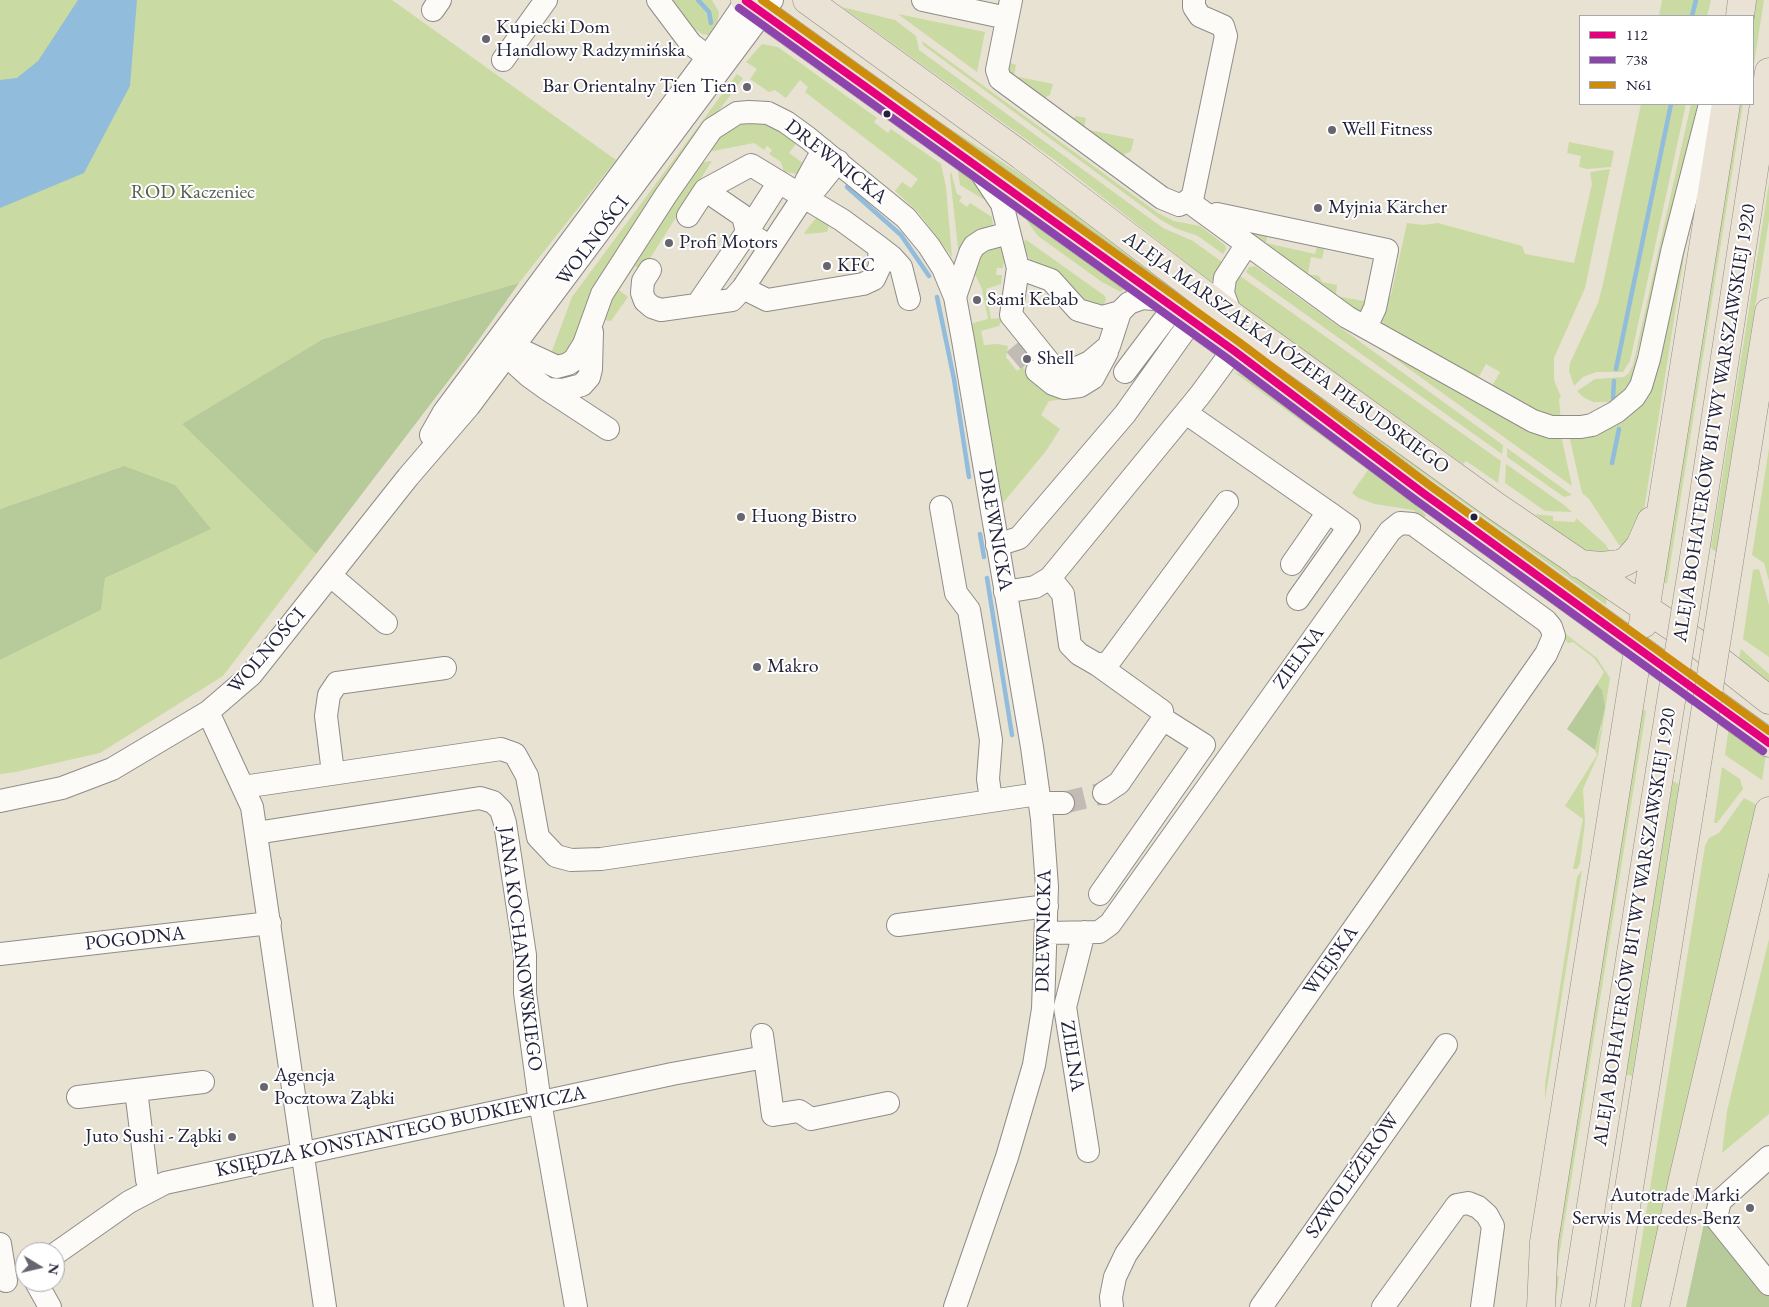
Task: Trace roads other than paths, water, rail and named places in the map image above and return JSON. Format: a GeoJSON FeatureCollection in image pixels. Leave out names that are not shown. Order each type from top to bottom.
{"type":"FeatureCollection","features":[{"type":"Feature","properties":{"kind":"main road","name":"ALEJA MARSZAŁKA JÓZEFA PIŁSUDSKIEGO"},"geometry":{"type":"LineString","coordinates":[[807,0],[1022,156],[1231,315],[1449,473],[1698,644],[1769,700]]}},
{"type":"Feature","properties":{"kind":"main road"},"geometry":{"type":"LineString","coordinates":[[1740,15],[1742,0]]}},
{"type":"Feature","properties":{"kind":"main road","name":"ALEJA MARSZAŁKA JÓZEFA PIŁSUDSKIEGO"},"geometry":{"type":"LineString","coordinates":[[755,3],[812,49],[1233,350],[1423,494],[1769,743]]}},
{"type":"Feature","properties":{"kind":"main road","name":"ALEJA BOHATERÓW BITWY WARSZAWSKIEJ 1920"},"geometry":{"type":"LineString","coordinates":[[1575,1307],[1769,72]]}},
{"type":"Feature","properties":{"kind":"main road","name":"ALEJA BOHATERÓW BITWY WARSZAWSKIEJ 1920"},"geometry":{"type":"LineString","coordinates":[[1541,1307],[1544,1242],[1726,105]]}},
{"type":"Feature","properties":{"kind":"main road","name":"ALEJA BOHATERÓW BITWY WARSZAWSKIEJ 1920"},"geometry":{"type":"LineString","coordinates":[[1610,1307],[1769,312]]}},
{"type":"Feature","properties":{"kind":"main road"},"geometry":{"type":"LineString","coordinates":[[1579,564],[1601,566],[1620,564],[1634,554],[1640,546],[1664,489]]}},
{"type":"Feature","properties":{"kind":"main road"},"geometry":{"type":"LineString","coordinates":[[1655,1307],[1687,1159],[1769,811]]}},
{"type":"Feature","properties":{"kind":"street"},"geometry":{"type":"LineString","coordinates":[[503,60],[546,0]]}},
{"type":"Feature","properties":{"kind":"street"},"geometry":{"type":"LineString","coordinates":[[658,0],[691,44],[708,57]]}},
{"type":"Feature","properties":{"kind":"street"},"geometry":{"type":"LineString","coordinates":[[726,0],[736,33],[780,37],[812,49]]}},
{"type":"Feature","properties":{"kind":"street"},"geometry":{"type":"LineString","coordinates":[[822,0],[845,28]]}},
{"type":"Feature","properties":{"kind":"street"},"geometry":{"type":"LineString","coordinates":[[923,0],[1009,9],[997,70],[1000,79],[1169,203],[1179,205],[1188,201],[1194,190],[1226,36],[1223,26],[1200,16],[1194,7],[1194,0]]}},
{"type":"Feature","properties":{"kind":"street","name":"WOLNOŚCI"},"geometry":{"type":"LineString","coordinates":[[506,347],[736,33],[755,3]]}},
{"type":"Feature","properties":{"kind":"street","name":"WOLNOŚCI"},"geometry":{"type":"LineString","coordinates":[[0,802],[62,788],[112,769],[208,712],[251,675],[408,477],[469,406],[506,347],[708,57],[736,33]]}},
{"type":"Feature","properties":{"kind":"street"},"geometry":{"type":"LineString","coordinates":[[1188,201],[1347,317],[1519,414],[1544,425],[1581,427],[1592,425],[1616,412],[1634,397],[1646,372],[1672,252],[1710,105]]}},
{"type":"Feature","properties":{"kind":"street","name":"DREWNICKA"},"geometry":{"type":"LineString","coordinates":[[506,347],[556,367],[564,366],[574,360],[580,352],[598,304],[614,274],[704,139],[720,122],[737,114],[749,112],[768,114],[786,122],[893,205],[915,228],[943,268],[955,298],[1039,799],[1046,863],[1047,906],[1043,1009],[1034,1065],[1009,1149],[955,1307]]}},
{"type":"Feature","properties":{"kind":"street"},"geometry":{"type":"LineString","coordinates":[[650,270],[643,282],[642,293],[652,307],[661,310],[732,300],[743,288],[806,194],[806,181],[830,156]]}},
{"type":"Feature","properties":{"kind":"street"},"geometry":{"type":"LineString","coordinates":[[688,216],[705,190],[751,165],[780,182],[806,194],[879,247],[901,267],[909,299]]}},
{"type":"Feature","properties":{"kind":"street"},"geometry":{"type":"LineString","coordinates":[[979,169],[1002,204],[1018,268],[1011,316],[1004,329],[1015,345]]}},
{"type":"Feature","properties":{"kind":"street"},"geometry":{"type":"LineString","coordinates":[[697,305],[780,182]]}},
{"type":"Feature","properties":{"kind":"street"},"geometry":{"type":"LineString","coordinates":[[705,190],[743,216],[747,232],[770,247]]}},
{"type":"Feature","properties":{"kind":"street"},"geometry":{"type":"LineString","coordinates":[[1213,219],[1217,214],[1387,250],[1375,308],[1366,327]]}},
{"type":"Feature","properties":{"kind":"street"},"geometry":{"type":"LineString","coordinates":[[955,298],[974,246],[983,240],[1009,233]]}},
{"type":"Feature","properties":{"kind":"street"},"geometry":{"type":"LineString","coordinates":[[1231,315],[1223,293],[1224,278],[1247,244]]}},
{"type":"Feature","properties":{"kind":"street"},"geometry":{"type":"LineString","coordinates":[[743,288],[767,300],[863,284],[874,279],[880,266],[879,247]]}},
{"type":"Feature","properties":{"kind":"street"},"geometry":{"type":"LineString","coordinates":[[1018,268],[1051,280],[1078,310],[1102,317],[1120,312]]}},
{"type":"Feature","properties":{"kind":"street"},"geometry":{"type":"LineString","coordinates":[[1037,371],[1052,384],[1064,388],[1080,386],[1093,378],[1109,346],[1120,312],[1129,303],[1143,298],[1176,309]]}},
{"type":"Feature","properties":{"kind":"street"},"geometry":{"type":"LineString","coordinates":[[1124,372],[1176,309]]}},
{"type":"Feature","properties":{"kind":"street"},"geometry":{"type":"LineString","coordinates":[[997,545],[1018,538],[1125,414],[1176,309]]}},
{"type":"Feature","properties":{"kind":"street"},"geometry":{"type":"LineString","coordinates":[[1011,316],[1053,367],[1070,371],[1090,362],[1109,346]]}},
{"type":"Feature","properties":{"kind":"street","name":"DREWNICKA"},"geometry":{"type":"LineString","coordinates":[[547,388],[563,390],[574,388],[582,384],[589,377],[592,369],[592,324]]}},
{"type":"Feature","properties":{"kind":"street"},"geometry":{"type":"LineString","coordinates":[[506,347],[519,368],[602,425]]}},
{"type":"Feature","properties":{"kind":"street"},"geometry":{"type":"LineString","coordinates":[[1005,592],[1035,587],[1050,578],[1186,413],[1233,350]]}},
{"type":"Feature","properties":{"kind":"street"},"geometry":{"type":"LineString","coordinates":[[1186,413],[1349,527],[1298,600]]}},
{"type":"Feature","properties":{"kind":"street"},"geometry":{"type":"LineString","coordinates":[[1098,665],[1109,662],[1227,502]]}},
{"type":"Feature","properties":{"kind":"street"},"geometry":{"type":"LineString","coordinates":[[940,507],[956,593],[969,610],[991,740],[988,779],[991,800]]}},
{"type":"Feature","properties":{"kind":"street"},"geometry":{"type":"LineString","coordinates":[[1292,564],[1328,512]]}},
{"type":"Feature","properties":{"kind":"street","name":"ZIELNA"},"geometry":{"type":"LineString","coordinates":[[1046,933],[1099,932],[1110,924],[1390,531],[1400,523],[1413,524],[1546,621],[1551,627]]}},
{"type":"Feature","properties":{"kind":"street"},"geometry":{"type":"LineString","coordinates":[[331,576],[386,623]]}},
{"type":"Feature","properties":{"kind":"street"},"geometry":{"type":"LineString","coordinates":[[1050,578],[1063,594],[1070,645],[1079,654],[1098,665],[1162,711],[1163,718],[1119,782],[1104,793]]}},
{"type":"Feature","properties":{"kind":"street","name":"WIEJSKA"},"geometry":{"type":"LineString","coordinates":[[1111,1302],[1115,1277],[1126,1254],[1546,654],[1554,636],[1551,627]]}},
{"type":"Feature","properties":{"kind":"street"},"geometry":{"type":"LineString","coordinates":[[333,773],[326,716],[329,695],[337,683],[445,668]]}},
{"type":"Feature","properties":{"kind":"street"},"geometry":{"type":"LineString","coordinates":[[208,712],[252,807],[325,1307]]}},
{"type":"Feature","properties":{"kind":"street"},"geometry":{"type":"LineString","coordinates":[[1100,894],[1204,745],[1163,718]]}},
{"type":"Feature","properties":{"kind":"street"},"geometry":{"type":"LineString","coordinates":[[243,787],[501,749],[515,754],[527,776],[538,837],[556,856],[571,860],[601,859],[991,800],[1039,799],[1063,803]]}},
{"type":"Feature","properties":{"kind":"street","name":"JANA KOCHANOWSKIEGO"},"geometry":{"type":"LineString","coordinates":[[256,833],[480,798],[493,802],[501,810],[505,823],[525,955],[525,993],[541,1103],[576,1307]]}},
{"type":"Feature","properties":{"kind":"street"},"geometry":{"type":"LineString","coordinates":[[898,925],[1047,906]]}},
{"type":"Feature","properties":{"kind":"street","name":"POGODNA"},"geometry":{"type":"LineString","coordinates":[[0,954],[270,923]]}},
{"type":"Feature","properties":{"kind":"street","name":"ZIELNA"},"geometry":{"type":"LineString","coordinates":[[1084,932],[1065,1007],[1088,1151]]}},
{"type":"Feature","properties":{"kind":"street"},"geometry":{"type":"LineString","coordinates":[[762,1035],[773,1116],[798,1111],[811,1119],[888,1103]]}},
{"type":"Feature","properties":{"kind":"street","name":"SZWOLEŻERÓW"},"geometry":{"type":"LineString","coordinates":[[1261,1307],[1446,1045]]}},
{"type":"Feature","properties":{"kind":"street","name":"KSIĘDZA KONSTANTEGO BUDKIEWICZA"},"geometry":{"type":"LineString","coordinates":[[65,1247],[152,1189],[174,1181],[303,1152],[765,1057]]}},
{"type":"Feature","properties":{"kind":"street"},"geometry":{"type":"LineString","coordinates":[[78,1097],[203,1082]]}},
{"type":"Feature","properties":{"kind":"street"},"geometry":{"type":"LineString","coordinates":[[136,1090],[147,1180],[152,1189]]}},
{"type":"Feature","properties":{"kind":"street"},"geometry":{"type":"LineString","coordinates":[[1769,1157],[1720,1201],[1716,1218],[1769,1284]]}},
{"type":"Feature","properties":{"kind":"street"},"geometry":{"type":"LineString","coordinates":[[1390,1305],[1457,1205],[1468,1203],[1478,1207],[1487,1215],[1492,1226],[1482,1307]]}},
{"type":"Feature","properties":{"kind":"street"},"geometry":{"type":"LineString","coordinates":[[0,1244],[10,1279]]}},
{"type":"Feature","properties":{"kind":"street"},"geometry":{"type":"LineString","coordinates":[[42,1292],[50,1307]]}},
{"type":"Feature","properties":{"kind":"water"},"geometry":{"type":"Polygon","coordinates":[[[78,0],[137,0],[130,86],[84,173],[0,208],[0,80],[17,78],[38,61],[78,0]]]}},
{"type":"Feature","properties":{"kind":"waterway"},"geometry":{"type":"LineString","coordinates":[[698,0],[709,12],[711,23]]}},
{"type":"Feature","properties":{"kind":"waterway"},"geometry":{"type":"LineString","coordinates":[[1692,15],[1696,0]]}},
{"type":"Feature","properties":{"kind":"waterway"},"geometry":{"type":"LineString","coordinates":[[1616,369],[1671,105]]}},
{"type":"Feature","properties":{"kind":"waterway"},"geometry":{"type":"LineString","coordinates":[[847,187],[901,235],[929,276]]}},
{"type":"Feature","properties":{"kind":"waterway"},"geometry":{"type":"LineString","coordinates":[[937,297],[954,379],[969,477]]}},
{"type":"Feature","properties":{"kind":"waterway"},"geometry":{"type":"LineString","coordinates":[[1613,398],[1614,381]]}},
{"type":"Feature","properties":{"kind":"waterway"},"geometry":{"type":"LineString","coordinates":[[1612,463],[1619,429]]}},
{"type":"Feature","properties":{"kind":"waterway"},"geometry":{"type":"LineString","coordinates":[[980,534],[984,557]]}},
{"type":"Feature","properties":{"kind":"waterway"},"geometry":{"type":"LineString","coordinates":[[987,578],[1012,735]]}},
{"type":"Feature","properties":{"kind":"tunnel"},"geometry":{"type":"LineString","coordinates":[[1015,345],[1037,371]]}},
{"type":"Feature","properties":{"kind":"tunnel"},"geometry":{"type":"LineString","coordinates":[[1063,803],[1104,793]]}},
{"type":"Feature","properties":{"kind":"place","name":"Kupiecki Dom Handlowy Radzymińska"},"geometry":{"type":"Point","coordinates":[486,39]}},
{"type":"Feature","properties":{"kind":"place","name":"Bar Orientalny Tien Tien"},"geometry":{"type":"Point","coordinates":[747,87]}},
{"type":"Feature","properties":{"kind":"place","name":"Well Fitness"},"geometry":{"type":"Point","coordinates":[1332,130]}},
{"type":"Feature","properties":{"kind":"place","name":"Myjnia Kärcher"},"geometry":{"type":"Point","coordinates":[1318,208]}},
{"type":"Feature","properties":{"kind":"place","name":"Profi Motors"},"geometry":{"type":"Point","coordinates":[669,243]}},
{"type":"Feature","properties":{"kind":"place","name":"KFC"},"geometry":{"type":"Point","coordinates":[827,266]}},
{"type":"Feature","properties":{"kind":"place","name":"Sami Kebab"},"geometry":{"type":"Point","coordinates":[977,300]}},
{"type":"Feature","properties":{"kind":"place","name":"Shell"},"geometry":{"type":"Point","coordinates":[1027,359]}},
{"type":"Feature","properties":{"kind":"place","name":"Huong Bistro"},"geometry":{"type":"Point","coordinates":[741,517]}},
{"type":"Feature","properties":{"kind":"place","name":"Makro"},"geometry":{"type":"Point","coordinates":[757,667]}},
{"type":"Feature","properties":{"kind":"place","name":"Agencja Pocztowa Ząbki"},"geometry":{"type":"Point","coordinates":[264,1087]}},
{"type":"Feature","properties":{"kind":"place","name":"Juto Sushi - Ząbki"},"geometry":{"type":"Point","coordinates":[232,1137]}},
{"type":"Feature","properties":{"kind":"place","name":"Autotrade Marki Serwis Mercedes-Benz"},"geometry":{"type":"Point","coordinates":[1750,1208]}},
{"type":"Feature","properties":{"kind":"park label","name":"ROD Kaczeniec"},"geometry":{"type":"Point","coordinates":[193,193]}}]}
